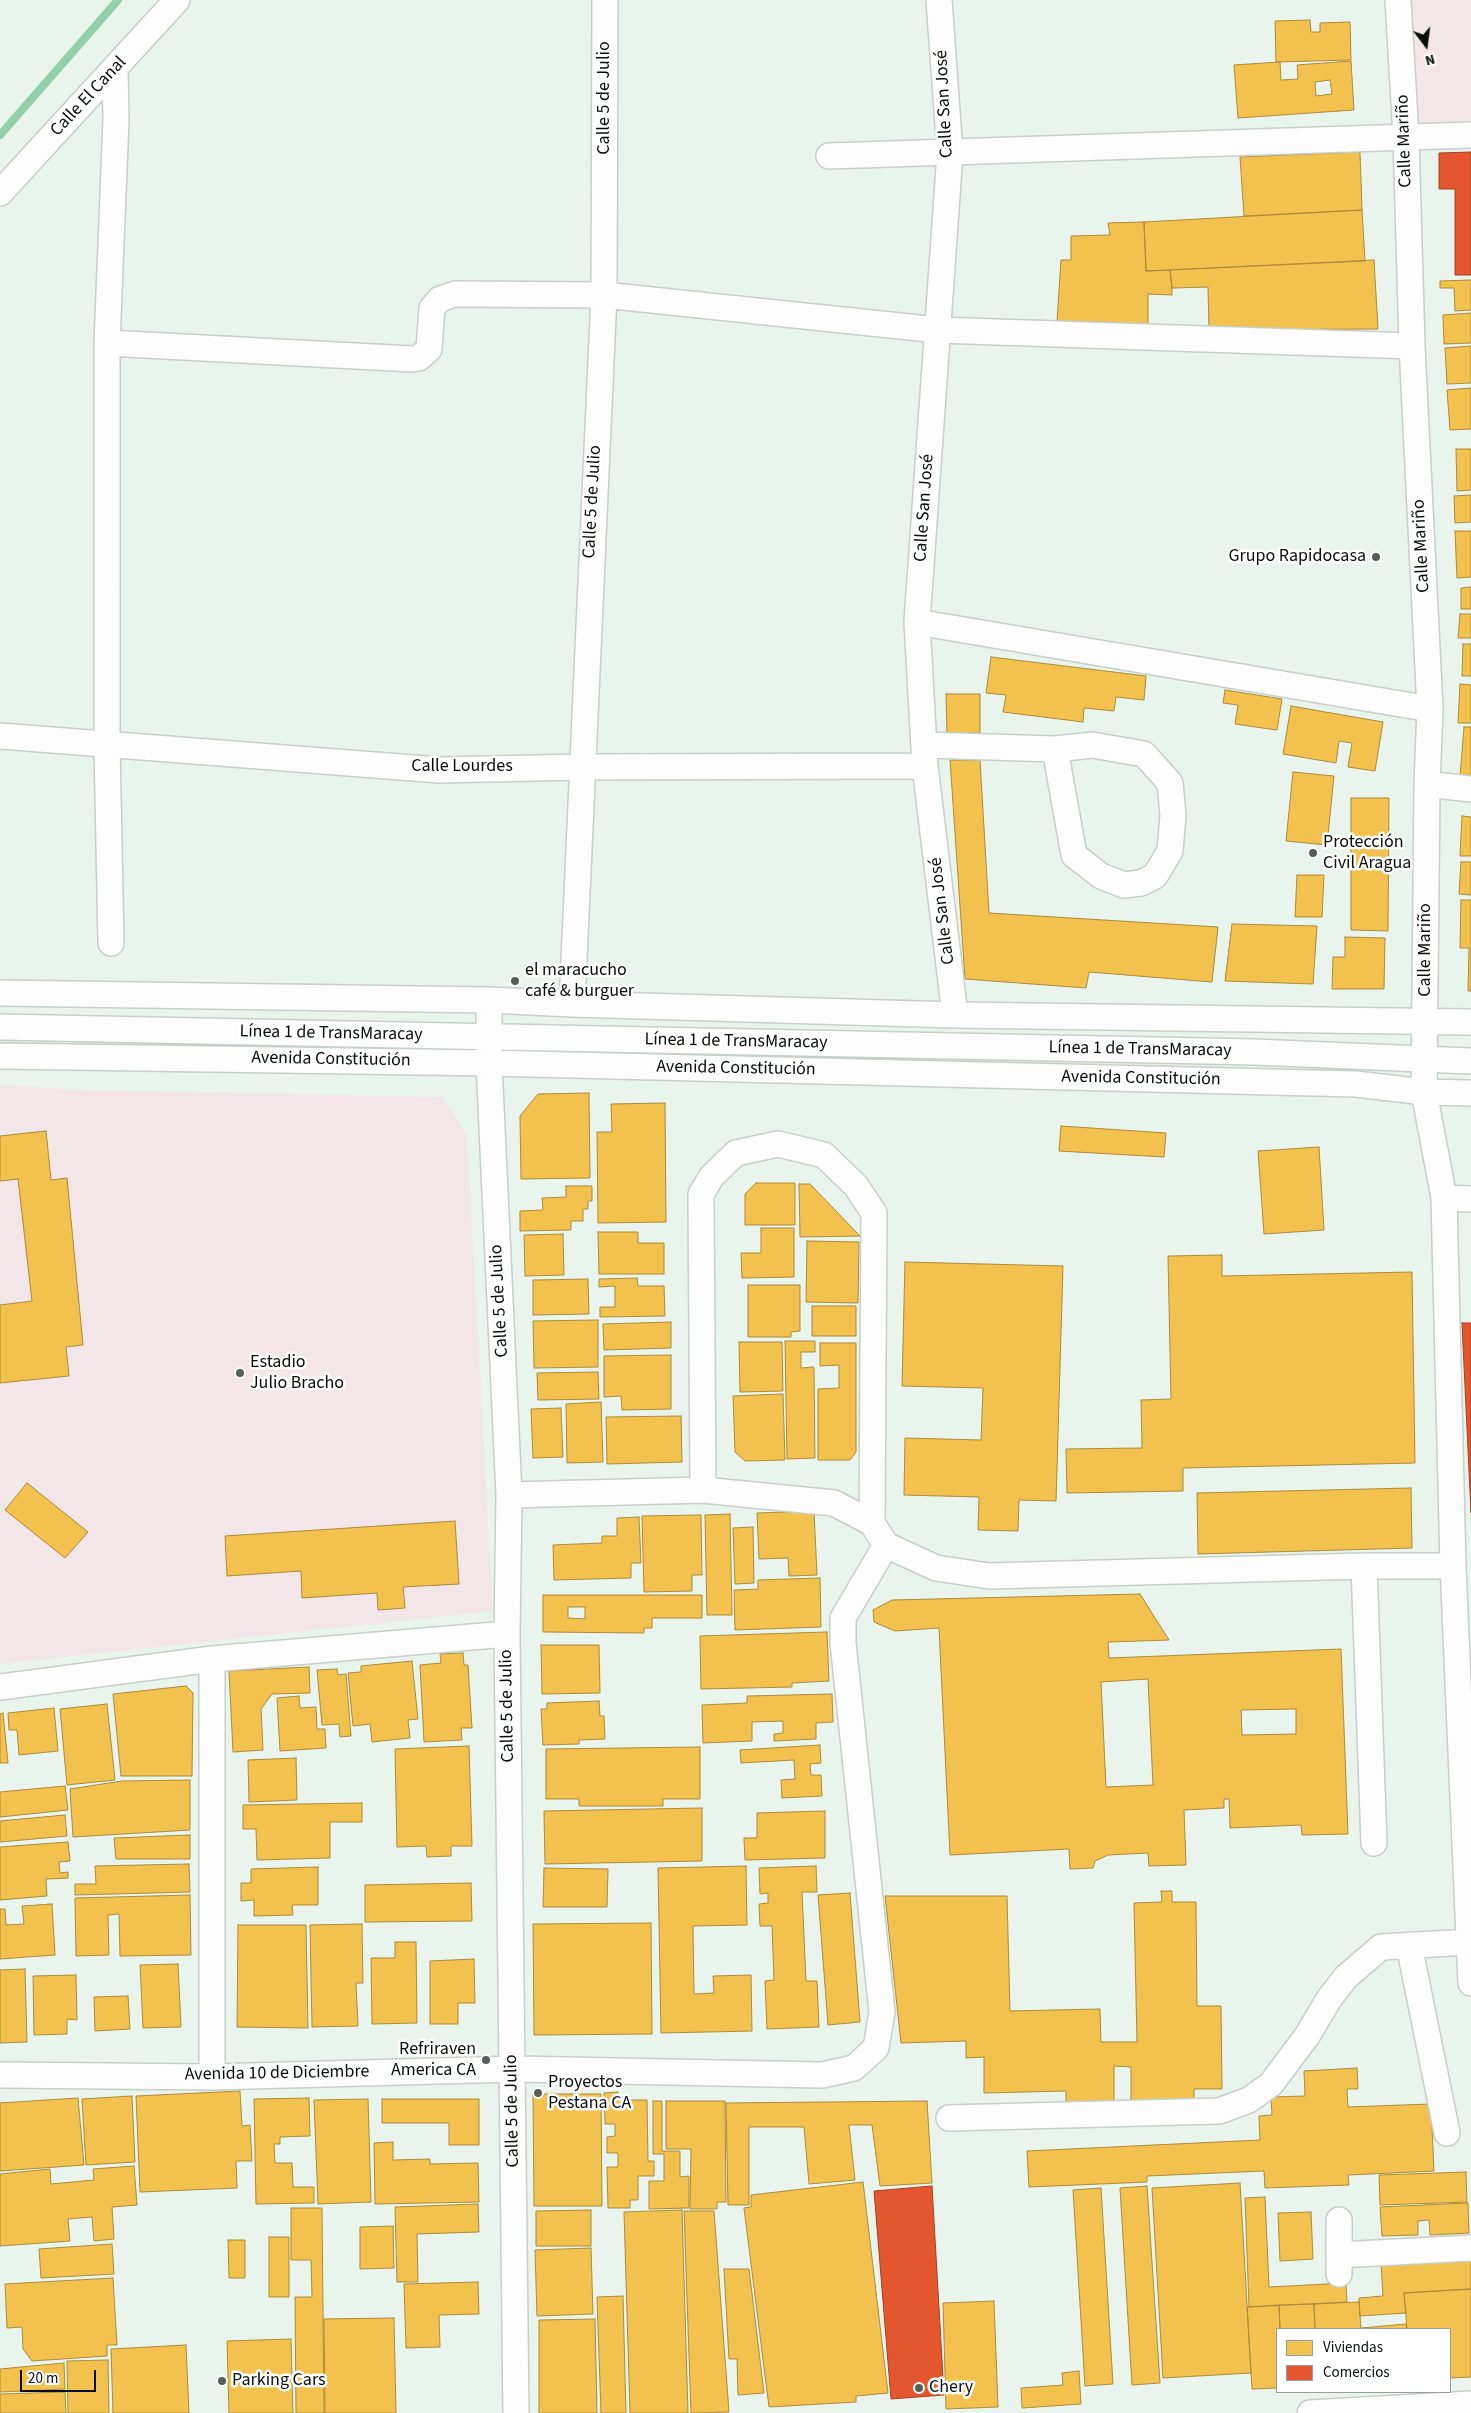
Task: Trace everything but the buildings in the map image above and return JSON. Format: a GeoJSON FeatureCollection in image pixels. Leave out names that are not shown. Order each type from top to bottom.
{"type":"FeatureCollection","features":[{"type":"Feature","properties":{"kind":"street","name":"Calle El Canal"},"geometry":{"type":"LineString","coordinates":[[0,193],[176,0]]}},
{"type":"Feature","properties":{"kind":"street","name":"Calle 5 de Julio"},"geometry":{"type":"LineString","coordinates":[[572,1004],[581,766],[604,295],[605,0]]}},
{"type":"Feature","properties":{"kind":"street","name":"Calle San José"},"geometry":{"type":"LineString","coordinates":[[939,0],[950,153],[917,622],[925,756],[955,1015]]}},
{"type":"Feature","properties":{"kind":"street","name":"Calle Mariño"},"geometry":{"type":"LineString","coordinates":[[1398,0],[1406,137],[1412,346],[1430,709],[1426,784],[1426,1020],[1424,1092],[1444,1198],[1453,1566]]}},
{"type":"Feature","properties":{"kind":"street"},"geometry":{"type":"LineString","coordinates":[[111,943],[107,745],[107,343],[116,120],[115,68]]}},
{"type":"Feature","properties":{"kind":"street"},"geometry":{"type":"LineString","coordinates":[[829,156],[1471,135]]}},
{"type":"Feature","properties":{"kind":"street"},"geometry":{"type":"LineString","coordinates":[[107,343],[412,359],[419,358],[429,349],[432,308],[440,298],[447,295],[604,295],[938,330],[1412,346]]}},
{"type":"Feature","properties":{"kind":"street"},"geometry":{"type":"LineString","coordinates":[[917,622],[1430,709]]}},
{"type":"Feature","properties":{"kind":"street","name":"Calle Lourdes"},"geometry":{"type":"LineString","coordinates":[[0,736],[439,770],[925,756],[1055,749]]}},
{"type":"Feature","properties":{"kind":"street"},"geometry":{"type":"LineString","coordinates":[[1092,745],[1144,754],[1170,783],[1173,814],[1170,851],[1155,876],[1142,883],[1124,885],[1101,876],[1074,855],[1055,749],[1092,745]]}},
{"type":"Feature","properties":{"kind":"street"},"geometry":{"type":"LineString","coordinates":[[1426,784],[1471,789]]}},
{"type":"Feature","properties":{"kind":"street"},"geometry":{"type":"LineString","coordinates":[[0,992],[489,1000],[955,1015],[1471,1022]]}},
{"type":"Feature","properties":{"kind":"street","name":"Calle 5 de Julio"},"geometry":{"type":"LineString","coordinates":[[489,1000],[489,1063],[508,1495],[507,1634],[516,2413]]}},
{"type":"Feature","properties":{"kind":"street","name":"Línea 1 de TransMaracay"},"geometry":{"type":"LineString","coordinates":[[0,1027],[1244,1052],[1471,1061]]}},
{"type":"Feature","properties":{"kind":"street","name":"Avenida Constitución"},"geometry":{"type":"LineString","coordinates":[[0,1056],[489,1063],[1356,1084],[1424,1092],[1471,1093]]}},
{"type":"Feature","properties":{"kind":"street"},"geometry":{"type":"LineString","coordinates":[[703,1490],[701,1194],[712,1176],[736,1154],[778,1144],[824,1156],[856,1186],[874,1213],[872,1524]]}},
{"type":"Feature","properties":{"kind":"street"},"geometry":{"type":"LineString","coordinates":[[1444,1198],[1471,1199]]}},
{"type":"Feature","properties":{"kind":"street"},"geometry":{"type":"LineString","coordinates":[[508,1495],[703,1490],[834,1503],[872,1524],[886,1545],[936,1568],[989,1576],[1364,1566],[1453,1566],[1471,1983]]}},
{"type":"Feature","properties":{"kind":"street","name":"Avenida 10 de Diciembre"},"geometry":{"type":"LineString","coordinates":[[0,2075],[212,2076],[513,2069],[822,2075],[854,2068],[876,2048],[882,2012],[843,1643],[843,1618],[886,1545]]}},
{"type":"Feature","properties":{"kind":"street"},"geometry":{"type":"LineString","coordinates":[[1364,1566],[1374,1843]]}},
{"type":"Feature","properties":{"kind":"street"},"geometry":{"type":"LineString","coordinates":[[0,1687],[212,1659],[507,1634]]}},
{"type":"Feature","properties":{"kind":"street"},"geometry":{"type":"LineString","coordinates":[[212,1659],[212,2076]]}},
{"type":"Feature","properties":{"kind":"street"},"geometry":{"type":"LineString","coordinates":[[949,2118],[1219,2111],[1234,2106],[1249,2100],[1271,2084],[1307,2036],[1329,1999],[1346,1977],[1381,1947],[1469,1942]]}},
{"type":"Feature","properties":{"kind":"street"},"geometry":{"type":"LineString","coordinates":[[1409,1945],[1447,2134]]}},
{"type":"Feature","properties":{"kind":"street"},"geometry":{"type":"LineString","coordinates":[[1339,2220],[1339,2265],[1471,2248]]}},
{"type":"Feature","properties":{"kind":"street"},"geometry":{"type":"LineString","coordinates":[[1310,2413],[1471,2404]]}},
{"type":"Feature","properties":{"kind":"shaded area"},"geometry":{"type":"Polygon","coordinates":[[[1397,0],[1471,0],[1471,134],[1406,137],[1397,0]]]}},
{"type":"Feature","properties":{"kind":"shaded area","name":"Estadio Julio Bracho"},"geometry":{"type":"Polygon","coordinates":[[[0,1085],[83,1090],[443,1097],[467,1135],[493,1611],[0,1664],[0,1085]]]}},
{"type":"Feature","properties":{"kind":"waterway"},"geometry":{"type":"LineString","coordinates":[[0,135],[118,0]]}},
{"type":"Feature","properties":{"kind":"place","name":"Grupo Rapidocasa"},"geometry":{"type":"Point","coordinates":[1376,557]}},
{"type":"Feature","properties":{"kind":"place","name":"Protección Civil Aragua"},"geometry":{"type":"Point","coordinates":[1313,853]}},
{"type":"Feature","properties":{"kind":"place","name":"el maracucho café & burguer"},"geometry":{"type":"Point","coordinates":[515,981]}},
{"type":"Feature","properties":{"kind":"place","name":"Estadio Julio Bracho"},"geometry":{"type":"Point","coordinates":[240,1373]}},
{"type":"Feature","properties":{"kind":"place","name":"Refriraven America CA"},"geometry":{"type":"Point","coordinates":[486,2060]}},
{"type":"Feature","properties":{"kind":"place","name":"Proyectos Pestana CA"},"geometry":{"type":"Point","coordinates":[538,2093]}},
{"type":"Feature","properties":{"kind":"place","name":"Parking Cars"},"geometry":{"type":"Point","coordinates":[222,2381]}},
{"type":"Feature","properties":{"kind":"place","name":"Chery"},"geometry":{"type":"Point","coordinates":[919,2388]}}]}
